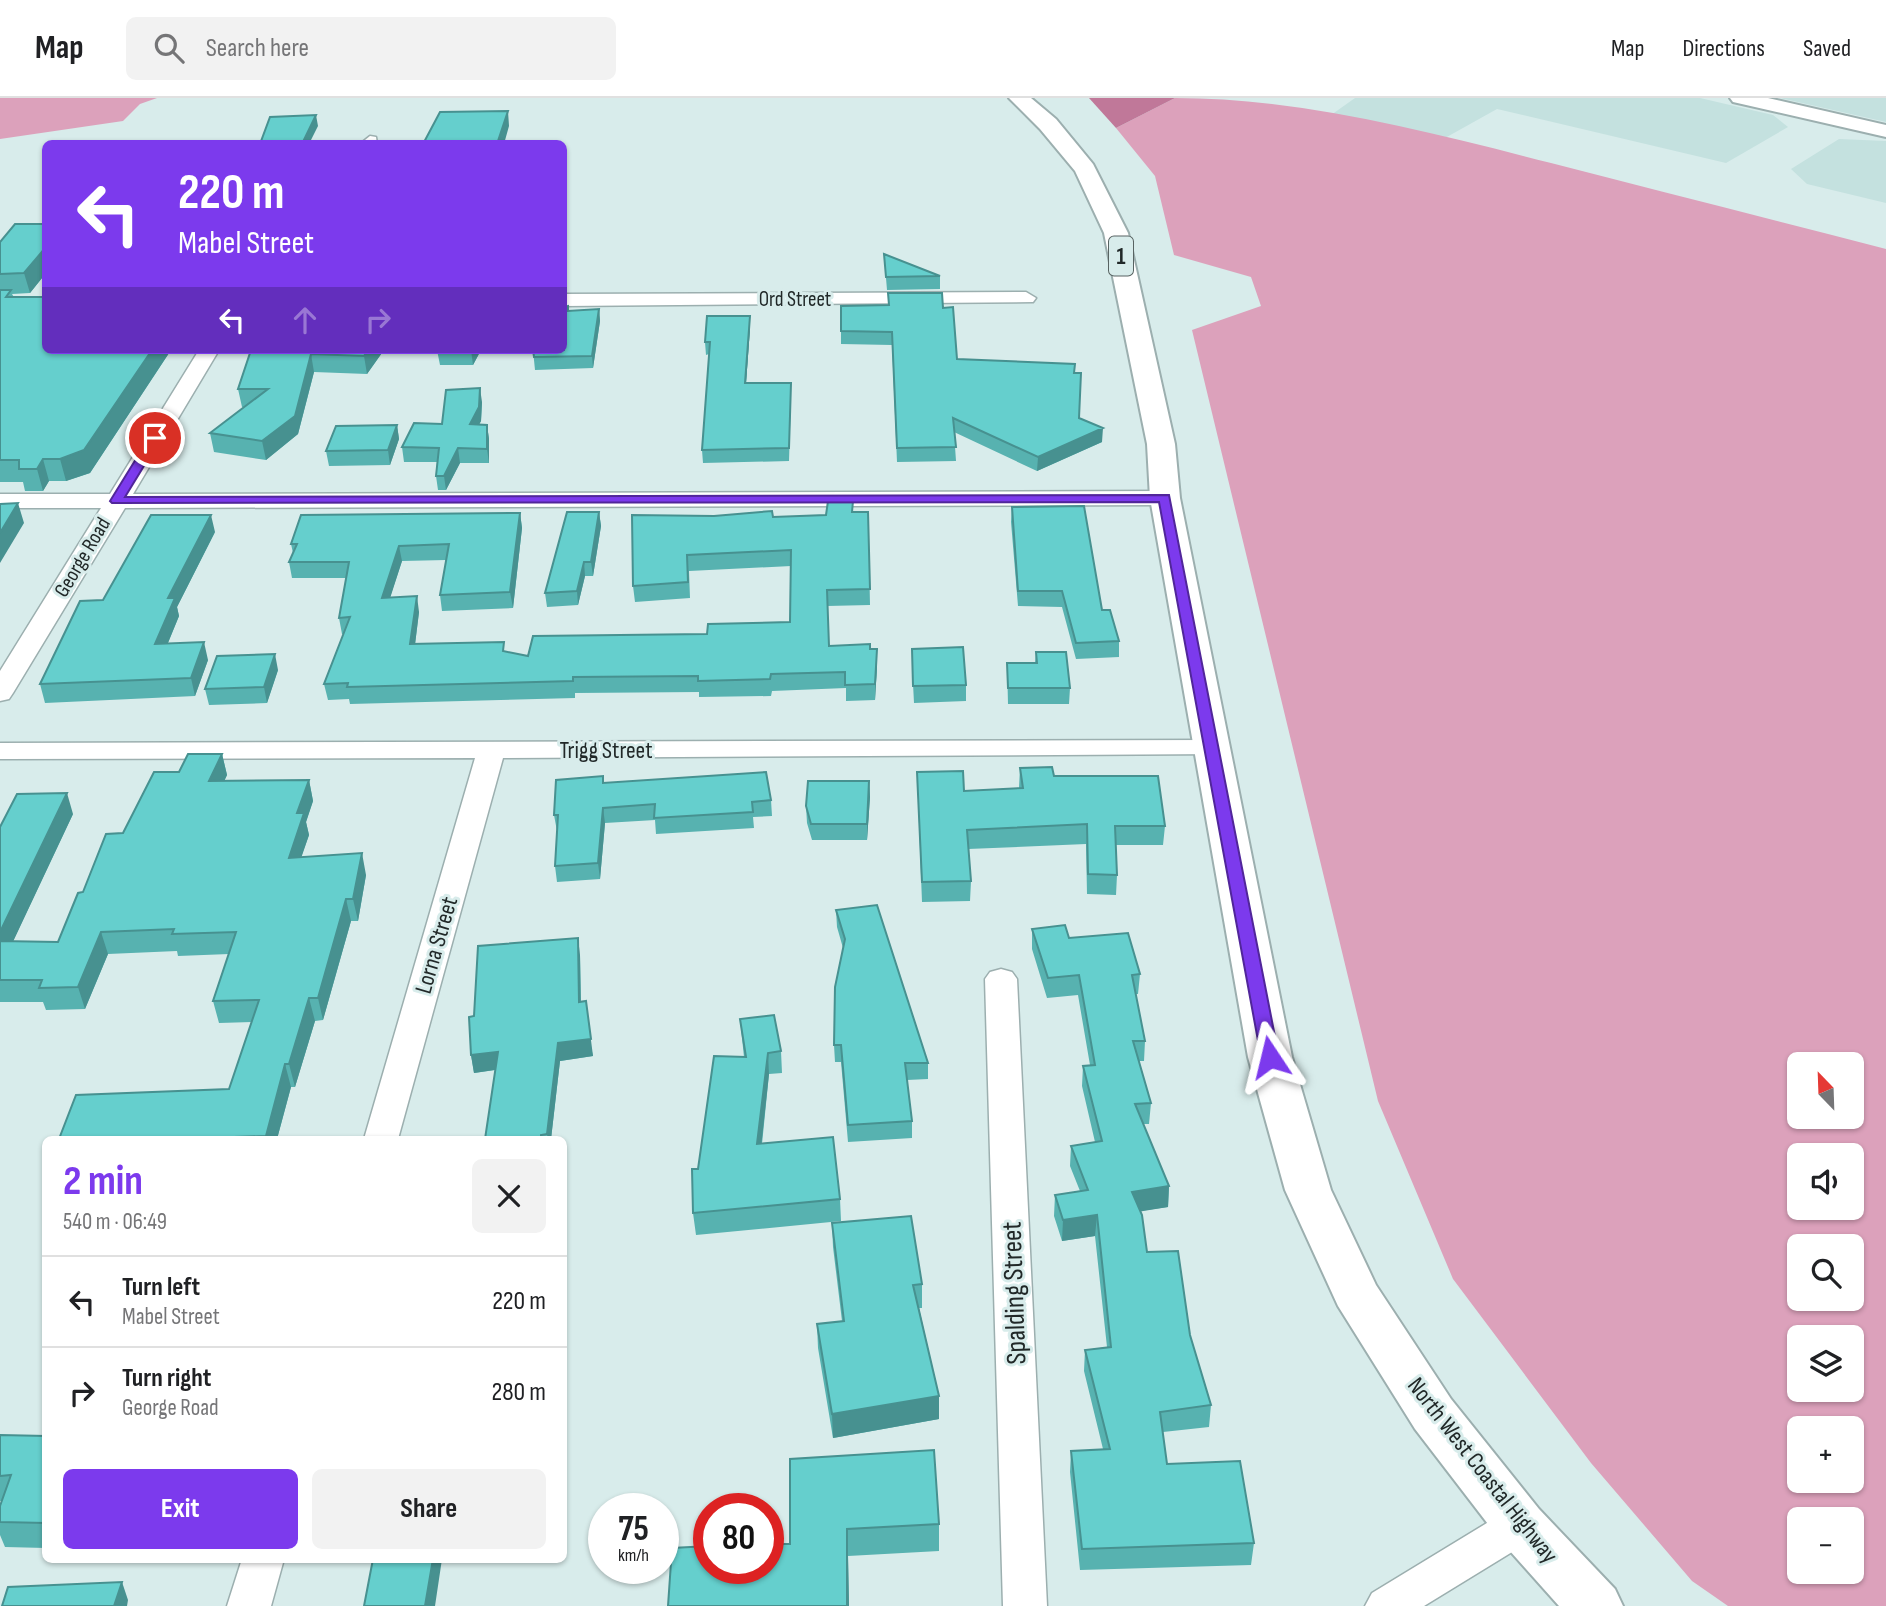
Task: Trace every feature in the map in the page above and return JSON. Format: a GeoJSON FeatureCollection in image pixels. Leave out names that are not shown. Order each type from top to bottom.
{"type":"FeatureCollection","features":[{"type":"Feature","properties":{"kind":"main road","name":"North West Coastal Highway"},"geometry":{"type":"LineString","coordinates":[[1019,98],[1048,124],[1085,169],[1116,233],[1161,444],[1165,498],[1270,1057],[1308,1190],[1355,1293],[1433,1414],[1520,1525],[1595,1606]]}},
{"type":"Feature","properties":{"kind":"main road"},"geometry":{"type":"LineString","coordinates":[[1740,98],[1886,131]]}},
{"type":"Feature","properties":{"kind":"street","name":"Ord Street"},"geometry":{"type":"LineString","coordinates":[[567,300],[1026,298]]}},
{"type":"Feature","properties":{"kind":"street","name":"George Road"},"geometry":{"type":"LineString","coordinates":[[0,693],[207,354]]}},
{"type":"Feature","properties":{"kind":"street"},"geometry":{"type":"LineString","coordinates":[[0,501],[1165,498]]}},
{"type":"Feature","properties":{"kind":"street","name":"Trigg Street"},"geometry":{"type":"LineString","coordinates":[[0,751],[1212,748]]}},
{"type":"Feature","properties":{"kind":"street","name":"Lorna Street"},"geometry":{"type":"LineString","coordinates":[[382,1136],[491,750]]}},
{"type":"Feature","properties":{"kind":"street","name":"Spalding Street"},"geometry":{"type":"LineString","coordinates":[[1001,979],[1025,1606]]}},
{"type":"Feature","properties":{"kind":"street"},"geometry":{"type":"LineString","coordinates":[[1387,1606],[1520,1525]]}},
{"type":"Feature","properties":{"kind":"street"},"geometry":{"type":"LineString","coordinates":[[249,1606],[261,1563]]}},
{"type":"Feature","properties":{"kind":"shaded area"},"geometry":{"type":"Polygon","coordinates":[[[0,98],[157,98],[140,104],[123,121],[0,139],[0,98]]]}},
{"type":"Feature","properties":{"kind":"shaded area"},"geometry":{"type":"Polygon","coordinates":[[[1089,98],[1175,98],[1116,128],[1089,98]]]}},
{"type":"Feature","properties":{"kind":"shaded area"},"geometry":{"type":"Polygon","coordinates":[[[1175,98],[1270,104],[1317,110],[1412,129],[1886,249],[1886,1606],[1728,1606],[1692,1581],[1591,1463],[1453,1279],[1378,1101],[1192,330],[1261,306],[1251,277],[1174,255],[1155,176],[1116,128],[1175,98]]]}},
{"type":"Feature","properties":{"kind":"shaded area"},"geometry":{"type":"Polygon","coordinates":[[[1355,98],[1700,98],[1773,115],[1788,127],[1726,163],[1497,109],[1445,138],[1331,115],[1355,98]]]}},
{"type":"Feature","properties":{"kind":"shaded area"},"geometry":{"type":"Polygon","coordinates":[[[1780,98],[1886,98],[1886,122],[1780,98]]]}},
{"type":"Feature","properties":{"kind":"shaded area"},"geometry":{"type":"Polygon","coordinates":[[[1839,139],[1886,141],[1886,203],[1807,184],[1791,169],[1839,139]]]}},
{"type":"Feature","properties":{"kind":"building"},"geometry":{"type":"Polygon","coordinates":[[[508,111],[498,140],[425,140],[440,112],[508,111]]]}},
{"type":"Feature","properties":{"kind":"building"},"geometry":{"type":"Polygon","coordinates":[[[316,115],[304,140],[261,140],[270,117],[316,115]]]}},
{"type":"Feature","properties":{"kind":"building"},"geometry":{"type":"Polygon","coordinates":[[[15,224],[42,224],[42,252],[24,273],[0,274],[0,242],[15,224]]]}},
{"type":"Feature","properties":{"kind":"building"},"geometry":{"type":"Polygon","coordinates":[[[884,254],[940,276],[886,277],[884,254]]]}},
{"type":"Feature","properties":{"kind":"building"},"geometry":{"type":"Polygon","coordinates":[[[0,290],[11,290],[6,297],[42,297],[42,354],[149,354],[84,450],[60,459],[43,459],[37,469],[19,469],[19,460],[0,460],[0,290]]]}},
{"type":"Feature","properties":{"kind":"building"},"geometry":{"type":"Polygon","coordinates":[[[888,293],[942,293],[943,308],[953,307],[957,359],[1075,364],[1074,373],[1081,373],[1079,418],[1103,428],[1038,457],[953,418],[956,447],[897,448],[892,332],[841,331],[841,306],[889,305],[888,293]]]}},
{"type":"Feature","properties":{"kind":"building"},"geometry":{"type":"Polygon","coordinates":[[[567,306],[568,311],[599,309],[592,356],[534,357],[534,354],[567,354],[567,306]]]}},
{"type":"Feature","properties":{"kind":"building"},"geometry":{"type":"Polygon","coordinates":[[[707,316],[750,316],[745,383],[791,383],[789,448],[702,450],[710,342],[705,342],[707,316]]]}},
{"type":"Feature","properties":{"kind":"building"},"geometry":{"type":"Polygon","coordinates":[[[250,354],[311,354],[295,416],[262,441],[210,433],[268,389],[238,389],[250,354]]]}},
{"type":"Feature","properties":{"kind":"building"},"geometry":{"type":"Polygon","coordinates":[[[311,354],[365,354],[364,356],[311,354]]]}},
{"type":"Feature","properties":{"kind":"building"},"geometry":{"type":"Polygon","coordinates":[[[480,388],[479,407],[470,424],[487,425],[487,449],[458,448],[444,476],[436,476],[439,448],[402,447],[414,423],[442,424],[446,390],[480,388]]]}},
{"type":"Feature","properties":{"kind":"building"},"geometry":{"type":"Polygon","coordinates":[[[397,425],[388,450],[326,451],[336,426],[397,425]]]}},
{"type":"Feature","properties":{"kind":"building"},"geometry":{"type":"Polygon","coordinates":[[[828,501],[853,501],[852,512],[868,512],[870,589],[827,590],[829,646],[870,644],[870,649],[877,649],[875,684],[845,685],[845,672],[771,674],[770,679],[698,681],[698,676],[573,677],[573,681],[347,687],[348,683],[324,684],[350,617],[339,618],[349,562],[289,562],[297,544],[291,544],[301,515],[520,513],[510,592],[440,595],[449,544],[399,546],[382,598],[417,596],[410,644],[504,642],[503,651],[528,656],[533,636],[707,634],[708,624],[790,622],[791,550],[687,555],[688,582],[633,586],[632,515],[714,516],[772,511],[773,517],[826,515],[828,501]]]}},
{"type":"Feature","properties":{"kind":"building"},"geometry":{"type":"Polygon","coordinates":[[[18,503],[0,533],[0,504],[18,503]]]}},
{"type":"Feature","properties":{"kind":"building"},"geometry":{"type":"Polygon","coordinates":[[[1084,506],[1102,610],[1110,610],[1119,641],[1076,643],[1062,591],[1018,591],[1012,507],[1084,506]]]}},
{"type":"Feature","properties":{"kind":"building"},"geometry":{"type":"Polygon","coordinates":[[[567,512],[599,512],[591,562],[584,562],[577,591],[545,593],[567,512]]]}},
{"type":"Feature","properties":{"kind":"building"},"geometry":{"type":"Polygon","coordinates":[[[151,515],[211,515],[168,598],[175,598],[155,644],[204,642],[191,678],[40,684],[80,601],[103,600],[151,515]]]}},
{"type":"Feature","properties":{"kind":"building"},"geometry":{"type":"Polygon","coordinates":[[[963,647],[966,685],[913,686],[912,649],[963,647]]]}},
{"type":"Feature","properties":{"kind":"building"},"geometry":{"type":"Polygon","coordinates":[[[1036,652],[1066,652],[1070,688],[1008,688],[1007,663],[1037,663],[1036,652]]]}},
{"type":"Feature","properties":{"kind":"building"},"geometry":{"type":"Polygon","coordinates":[[[275,654],[264,687],[205,689],[217,656],[275,654]]]}},
{"type":"Feature","properties":{"kind":"building"},"geometry":{"type":"Polygon","coordinates":[[[188,754],[222,754],[209,781],[309,780],[297,813],[304,813],[289,858],[362,853],[353,899],[346,899],[318,998],[309,998],[289,1064],[285,1064],[266,1136],[60,1136],[76,1095],[229,1089],[259,1000],[213,1001],[236,932],[172,934],[174,929],[101,932],[78,987],[39,988],[42,980],[0,980],[0,941],[58,942],[78,893],[83,892],[106,834],[123,833],[154,772],[179,772],[188,754]]]}},
{"type":"Feature","properties":{"kind":"building"},"geometry":{"type":"Polygon","coordinates":[[[1052,767],[1054,776],[1158,776],[1165,826],[1115,826],[1117,875],[1088,874],[1087,824],[967,830],[971,881],[922,882],[917,772],[963,771],[964,791],[1023,788],[1020,768],[1052,767]]]}},
{"type":"Feature","properties":{"kind":"building"},"geometry":{"type":"Polygon","coordinates":[[[766,772],[771,800],[752,802],[753,812],[654,818],[655,804],[603,808],[598,863],[555,866],[558,815],[554,815],[556,780],[603,776],[603,783],[766,772]]]}},
{"type":"Feature","properties":{"kind":"building"},"geometry":{"type":"Polygon","coordinates":[[[808,781],[869,781],[867,824],[811,824],[806,806],[808,781]]]}},
{"type":"Feature","properties":{"kind":"building"},"geometry":{"type":"Polygon","coordinates":[[[67,793],[0,932],[0,827],[17,794],[67,793]]]}},
{"type":"Feature","properties":{"kind":"building"},"geometry":{"type":"Polygon","coordinates":[[[877,905],[928,1063],[905,1063],[912,1121],[848,1125],[841,1045],[834,1045],[835,987],[845,939],[836,910],[877,905]]]}},
{"type":"Feature","properties":{"kind":"building"},"geometry":{"type":"Polygon","coordinates":[[[1065,925],[1069,938],[1128,933],[1140,974],[1132,975],[1145,1041],[1133,1041],[1151,1103],[1135,1104],[1169,1186],[1132,1192],[1142,1215],[1147,1252],[1178,1251],[1190,1335],[1211,1405],[1160,1412],[1167,1464],[1240,1461],[1254,1543],[1082,1549],[1071,1451],[1110,1449],[1085,1350],[1111,1347],[1097,1215],[1063,1220],[1055,1195],[1088,1190],[1071,1146],[1102,1141],[1083,1066],[1095,1065],[1079,975],[1048,978],[1032,929],[1065,925]]]}},
{"type":"Feature","properties":{"kind":"building"},"geometry":{"type":"Polygon","coordinates":[[[578,938],[579,1002],[586,1001],[591,1039],[558,1043],[547,1134],[485,1136],[498,1052],[471,1055],[469,1017],[474,1016],[478,946],[578,938]]]}},
{"type":"Feature","properties":{"kind":"building"},"geometry":{"type":"Polygon","coordinates":[[[774,1015],[781,1051],[768,1053],[757,1144],[833,1137],[840,1199],[693,1213],[692,1169],[698,1169],[714,1056],[746,1057],[740,1019],[774,1015]]]}},
{"type":"Feature","properties":{"kind":"building"},"geometry":{"type":"Polygon","coordinates":[[[911,1216],[922,1284],[913,1285],[939,1396],[832,1414],[817,1324],[844,1321],[832,1223],[911,1216]]]}},
{"type":"Feature","properties":{"kind":"building"},"geometry":{"type":"Polygon","coordinates":[[[0,1435],[42,1436],[42,1523],[0,1522],[0,1506],[11,1475],[0,1476],[0,1435]]]}},
{"type":"Feature","properties":{"kind":"building"},"geometry":{"type":"Polygon","coordinates":[[[934,1450],[939,1524],[847,1529],[847,1606],[668,1606],[670,1584],[679,1584],[679,1548],[693,1547],[693,1584],[784,1584],[784,1544],[790,1544],[790,1459],[934,1450]]]}},
{"type":"Feature","properties":{"kind":"building"},"geometry":{"type":"Polygon","coordinates":[[[372,1563],[432,1563],[425,1606],[364,1606],[372,1563]]]}},
{"type":"Feature","properties":{"kind":"building"},"geometry":{"type":"Polygon","coordinates":[[[122,1582],[114,1606],[2,1606],[8,1587],[122,1582]]]}},
{"type":"Feature","properties":{"kind":"route"},"geometry":{"type":"LineString","coordinates":[[155,438],[116,501],[1165,498],[1270,1057]]}}]}
